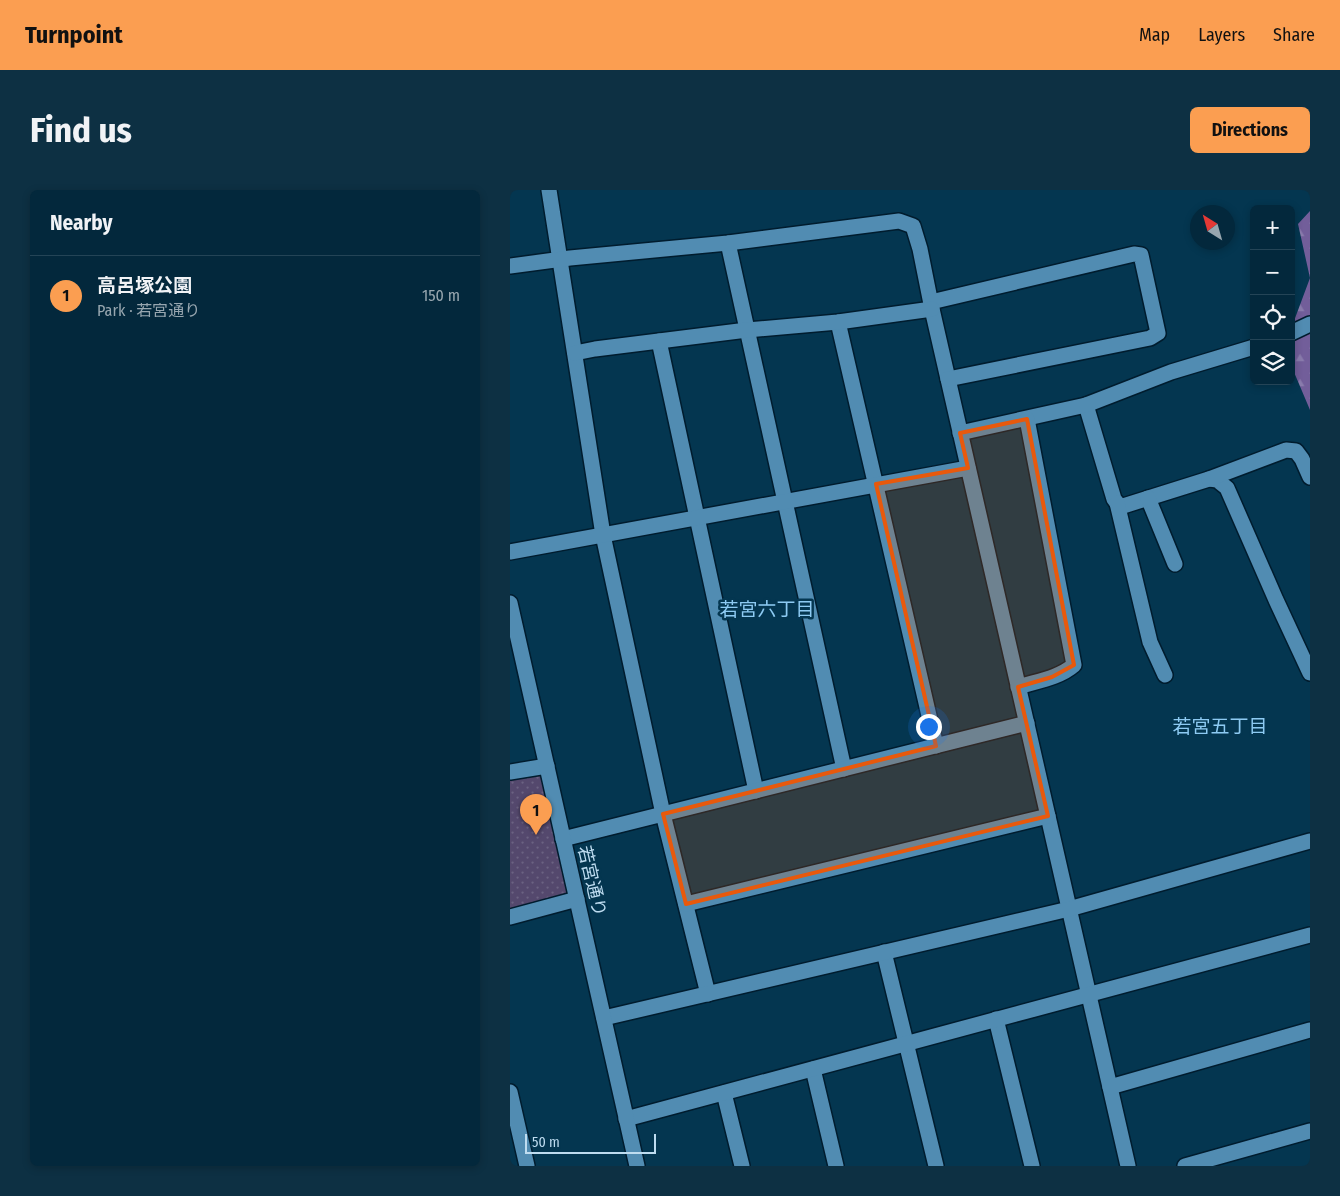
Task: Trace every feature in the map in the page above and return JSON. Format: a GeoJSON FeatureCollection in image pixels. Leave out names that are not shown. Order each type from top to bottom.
{"type":"FeatureCollection","features":[{"type":"Feature","properties":{"kind":"street"},"geometry":{"type":"LineString","coordinates":[[549,190],[603,535],[663,814],[708,994]]}},
{"type":"Feature","properties":{"kind":"street"},"geometry":{"type":"LineString","coordinates":[[510,266],[560,259],[728,243],[899,221],[913,226],[920,249],[960,433],[1128,1166]]}},
{"type":"Feature","properties":{"kind":"street"},"geometry":{"type":"LineString","coordinates":[[728,243],[844,769]]}},
{"type":"Feature","properties":{"kind":"street"},"geometry":{"type":"LineString","coordinates":[[575,353],[746,330],[838,322],[931,305],[1134,254],[1141,255],[1158,333],[1150,338],[948,379]]}},
{"type":"Feature","properties":{"kind":"street"},"geometry":{"type":"LineString","coordinates":[[838,322],[936,746]]}},
{"type":"Feature","properties":{"kind":"street"},"geometry":{"type":"LineString","coordinates":[[1295,331],[1310,324]]}},
{"type":"Feature","properties":{"kind":"street"},"geometry":{"type":"LineString","coordinates":[[659,341],[756,791]]}},
{"type":"Feature","properties":{"kind":"street"},"geometry":{"type":"LineString","coordinates":[[960,433],[1028,419],[1086,404],[1171,372],[1250,348]]}},
{"type":"Feature","properties":{"kind":"street"},"geometry":{"type":"LineString","coordinates":[[1086,404],[1116,503],[1150,642],[1165,675]]}},
{"type":"Feature","properties":{"kind":"street"},"geometry":{"type":"LineString","coordinates":[[1018,686],[1052,677],[1067,671],[1074,665],[1028,419]]}},
{"type":"Feature","properties":{"kind":"street"},"geometry":{"type":"LineString","coordinates":[[1116,503],[1120,506],[1209,479],[1286,450],[1296,452],[1302,459],[1310,477]]}},
{"type":"Feature","properties":{"kind":"street"},"geometry":{"type":"LineString","coordinates":[[510,552],[968,468]]}},
{"type":"Feature","properties":{"kind":"street"},"geometry":{"type":"LineString","coordinates":[[1209,479],[1217,480],[1227,488],[1310,673]]}},
{"type":"Feature","properties":{"kind":"street"},"geometry":{"type":"LineString","coordinates":[[1148,498],[1175,564]]}},
{"type":"Feature","properties":{"kind":"street","name":"若宮通り"},"geometry":{"type":"LineString","coordinates":[[510,603],[512,621],[547,766],[637,1166]]}},
{"type":"Feature","properties":{"kind":"street"},"geometry":{"type":"LineString","coordinates":[[563,839],[1027,724]]}},
{"type":"Feature","properties":{"kind":"street"},"geometry":{"type":"LineString","coordinates":[[510,772],[547,766]]}},
{"type":"Feature","properties":{"kind":"street"},"geometry":{"type":"LineString","coordinates":[[686,904],[1048,816]]}},
{"type":"Feature","properties":{"kind":"street"},"geometry":{"type":"LineString","coordinates":[[604,1018],[1069,909],[1310,841]]}},
{"type":"Feature","properties":{"kind":"street"},"geometry":{"type":"LineString","coordinates":[[510,917],[577,899]]}},
{"type":"Feature","properties":{"kind":"street"},"geometry":{"type":"LineString","coordinates":[[626,1119],[1310,934]]}},
{"type":"Feature","properties":{"kind":"street"},"geometry":{"type":"LineString","coordinates":[[884,952],[936,1166]]}},
{"type":"Feature","properties":{"kind":"street"},"geometry":{"type":"LineString","coordinates":[[996,1020],[1032,1166]]}},
{"type":"Feature","properties":{"kind":"street"},"geometry":{"type":"LineString","coordinates":[[1110,1087],[1310,1030]]}},
{"type":"Feature","properties":{"kind":"street"},"geometry":{"type":"LineString","coordinates":[[813,1069],[836,1166]]}},
{"type":"Feature","properties":{"kind":"street"},"geometry":{"type":"LineString","coordinates":[[510,1092],[512,1112],[527,1166]]}},
{"type":"Feature","properties":{"kind":"street"},"geometry":{"type":"LineString","coordinates":[[724,1093],[742,1166]]}},
{"type":"Feature","properties":{"kind":"street"},"geometry":{"type":"LineString","coordinates":[[1185,1166],[1310,1131]]}},
{"type":"Feature","properties":{"kind":"highlighted area"},"geometry":{"type":"Polygon","coordinates":[[[1027,419],[1074,665],[1052,677],[1018,687],[1048,816],[686,904],[663,814],[936,746],[876,484],[968,468],[960,433],[1027,419]]]}},
{"type":"Feature","properties":{"kind":"green space"},"geometry":{"type":"Polygon","coordinates":[[[1310,211],[1310,278],[1298,224],[1310,211]]]}},
{"type":"Feature","properties":{"kind":"green space"},"geometry":{"type":"Polygon","coordinates":[[[1310,278],[1310,410],[1295,374],[1295,318],[1310,278]]]}},
{"type":"Feature","properties":{"kind":"shaded area"},"geometry":{"type":"Polygon","coordinates":[[[547,766],[576,899],[510,916],[510,772],[547,766]]]}},
{"type":"Feature","properties":{"kind":"place","name":"高呂塚公園"},"geometry":{"type":"Point","coordinates":[536,835]}},
{"type":"Feature","properties":{"kind":"district","name":"若宮六丁目"},"geometry":{"type":"Point","coordinates":[767,609]}},
{"type":"Feature","properties":{"kind":"district","name":"若宮五丁目"},"geometry":{"type":"Point","coordinates":[1220,726]}}]}
